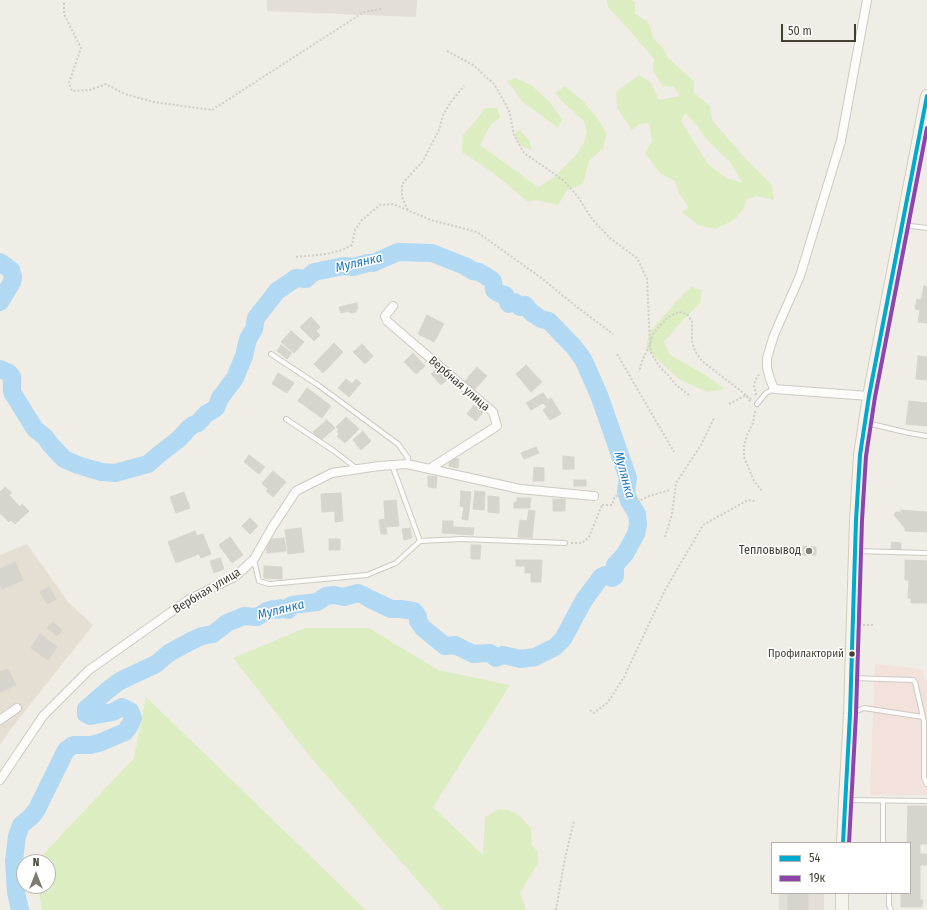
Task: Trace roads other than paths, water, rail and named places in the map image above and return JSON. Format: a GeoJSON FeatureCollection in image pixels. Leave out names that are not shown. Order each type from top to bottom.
{"type":"FeatureCollection","features":[{"type":"Feature","properties":{"kind":"main road"},"geometry":{"type":"LineString","coordinates":[[843,842],[852,678],[855,551],[860,462],[868,396],[927,96]]}},
{"type":"Feature","properties":{"kind":"main road"},"geometry":{"type":"LineString","coordinates":[[842,894],[842,910]]}},
{"type":"Feature","properties":{"kind":"street"},"geometry":{"type":"LineString","coordinates":[[867,0],[841,141],[800,276],[774,336],[767,358],[767,368],[774,389],[868,396]]}},
{"type":"Feature","properties":{"kind":"street","name":"Вербная улица"},"geometry":{"type":"LineString","coordinates":[[393,306],[385,316],[386,321],[493,412],[497,426],[430,469]]}},
{"type":"Feature","properties":{"kind":"street","name":"Вербная улица"},"geometry":{"type":"LineString","coordinates":[[0,780],[43,716],[89,670],[188,600],[236,576],[254,559],[296,491],[332,473],[407,464],[520,489],[594,496]]}},
{"type":"Feature","properties":{"kind":"street"},"geometry":{"type":"LineString","coordinates":[[0,720],[17,708]]}},
{"type":"Feature","properties":{"kind":"lane"},"geometry":{"type":"LineString","coordinates":[[901,225],[927,228]]}},
{"type":"Feature","properties":{"kind":"lane"},"geometry":{"type":"LineString","coordinates":[[271,354],[318,385],[398,444],[408,458],[407,464]]}},
{"type":"Feature","properties":{"kind":"lane"},"geometry":{"type":"LineString","coordinates":[[758,404],[766,393],[774,389]]}},
{"type":"Feature","properties":{"kind":"lane"},"geometry":{"type":"LineString","coordinates":[[286,419],[334,451],[357,469]]}},
{"type":"Feature","properties":{"kind":"lane"},"geometry":{"type":"LineString","coordinates":[[865,422],[927,436]]}},
{"type":"Feature","properties":{"kind":"lane"},"geometry":{"type":"LineString","coordinates":[[392,465],[420,541]]}},
{"type":"Feature","properties":{"kind":"lane"},"geometry":{"type":"LineString","coordinates":[[254,559],[259,581],[269,584],[367,575],[396,563],[420,541],[462,539],[566,543]]}},
{"type":"Feature","properties":{"kind":"lane"},"geometry":{"type":"LineString","coordinates":[[855,551],[927,553]]}},
{"type":"Feature","properties":{"kind":"lane"},"geometry":{"type":"LineString","coordinates":[[852,678],[913,680],[916,685],[923,717],[924,778],[927,784]]}},
{"type":"Feature","properties":{"kind":"lane"},"geometry":{"type":"LineString","coordinates":[[850,714],[864,708],[923,717]]}},
{"type":"Feature","properties":{"kind":"lane"},"geometry":{"type":"LineString","coordinates":[[845,800],[927,801]]}},
{"type":"Feature","properties":{"kind":"lane"},"geometry":{"type":"LineString","coordinates":[[883,800],[883,842]]}},
{"type":"Feature","properties":{"kind":"lane"},"geometry":{"type":"LineString","coordinates":[[889,894],[889,907],[891,910]]}},
{"type":"Feature","properties":{"kind":"waterway","name":"Мулянка"},"geometry":{"type":"LineString","coordinates":[[0,369],[9,373],[12,377],[12,392],[35,429],[45,437],[64,459],[91,469],[115,473],[148,464],[179,439],[189,428],[198,423],[206,414],[216,408],[220,398],[235,378],[244,356],[248,339],[254,329],[256,318],[277,291],[296,278],[306,279],[314,272],[344,266],[353,267],[373,263],[398,252],[432,253],[465,266],[473,271],[479,272],[489,278],[493,281],[494,290],[505,295],[509,304],[515,302],[520,307],[525,305],[532,313],[541,319],[549,321],[573,346],[583,359],[599,395],[628,478],[626,492],[629,501],[637,514],[638,525],[636,534],[625,554],[615,565],[615,576],[612,578],[605,575],[601,577],[584,600],[563,639],[555,647],[535,657],[521,659],[503,655],[496,658],[490,653],[473,654],[455,645],[445,646],[423,628],[414,611],[391,609],[358,593],[344,597],[334,595],[326,596],[317,602],[292,605],[288,610],[280,608],[278,610],[273,609],[257,617],[244,616],[227,623],[213,634],[202,636],[191,641],[169,653],[156,664],[120,681],[86,709],[86,714],[90,716],[113,712],[122,707],[130,711],[133,718],[130,725],[125,732],[99,743],[90,745],[73,745],[66,750],[37,809],[31,817],[21,825],[17,836],[14,861],[16,892],[20,910]]}},
{"type":"Feature","properties":{"kind":"waterway","name":"Мулянка"},"geometry":{"type":"LineString","coordinates":[[0,262],[11,270],[13,277],[12,282],[0,302]]}},
{"type":"Feature","properties":{"kind":"place","name":"Тепловывод"},"geometry":{"type":"Point","coordinates":[809,551]}},
{"type":"Feature","properties":{"kind":"place","name":"Профилакторий"},"geometry":{"type":"Point","coordinates":[852,654]}}]}
